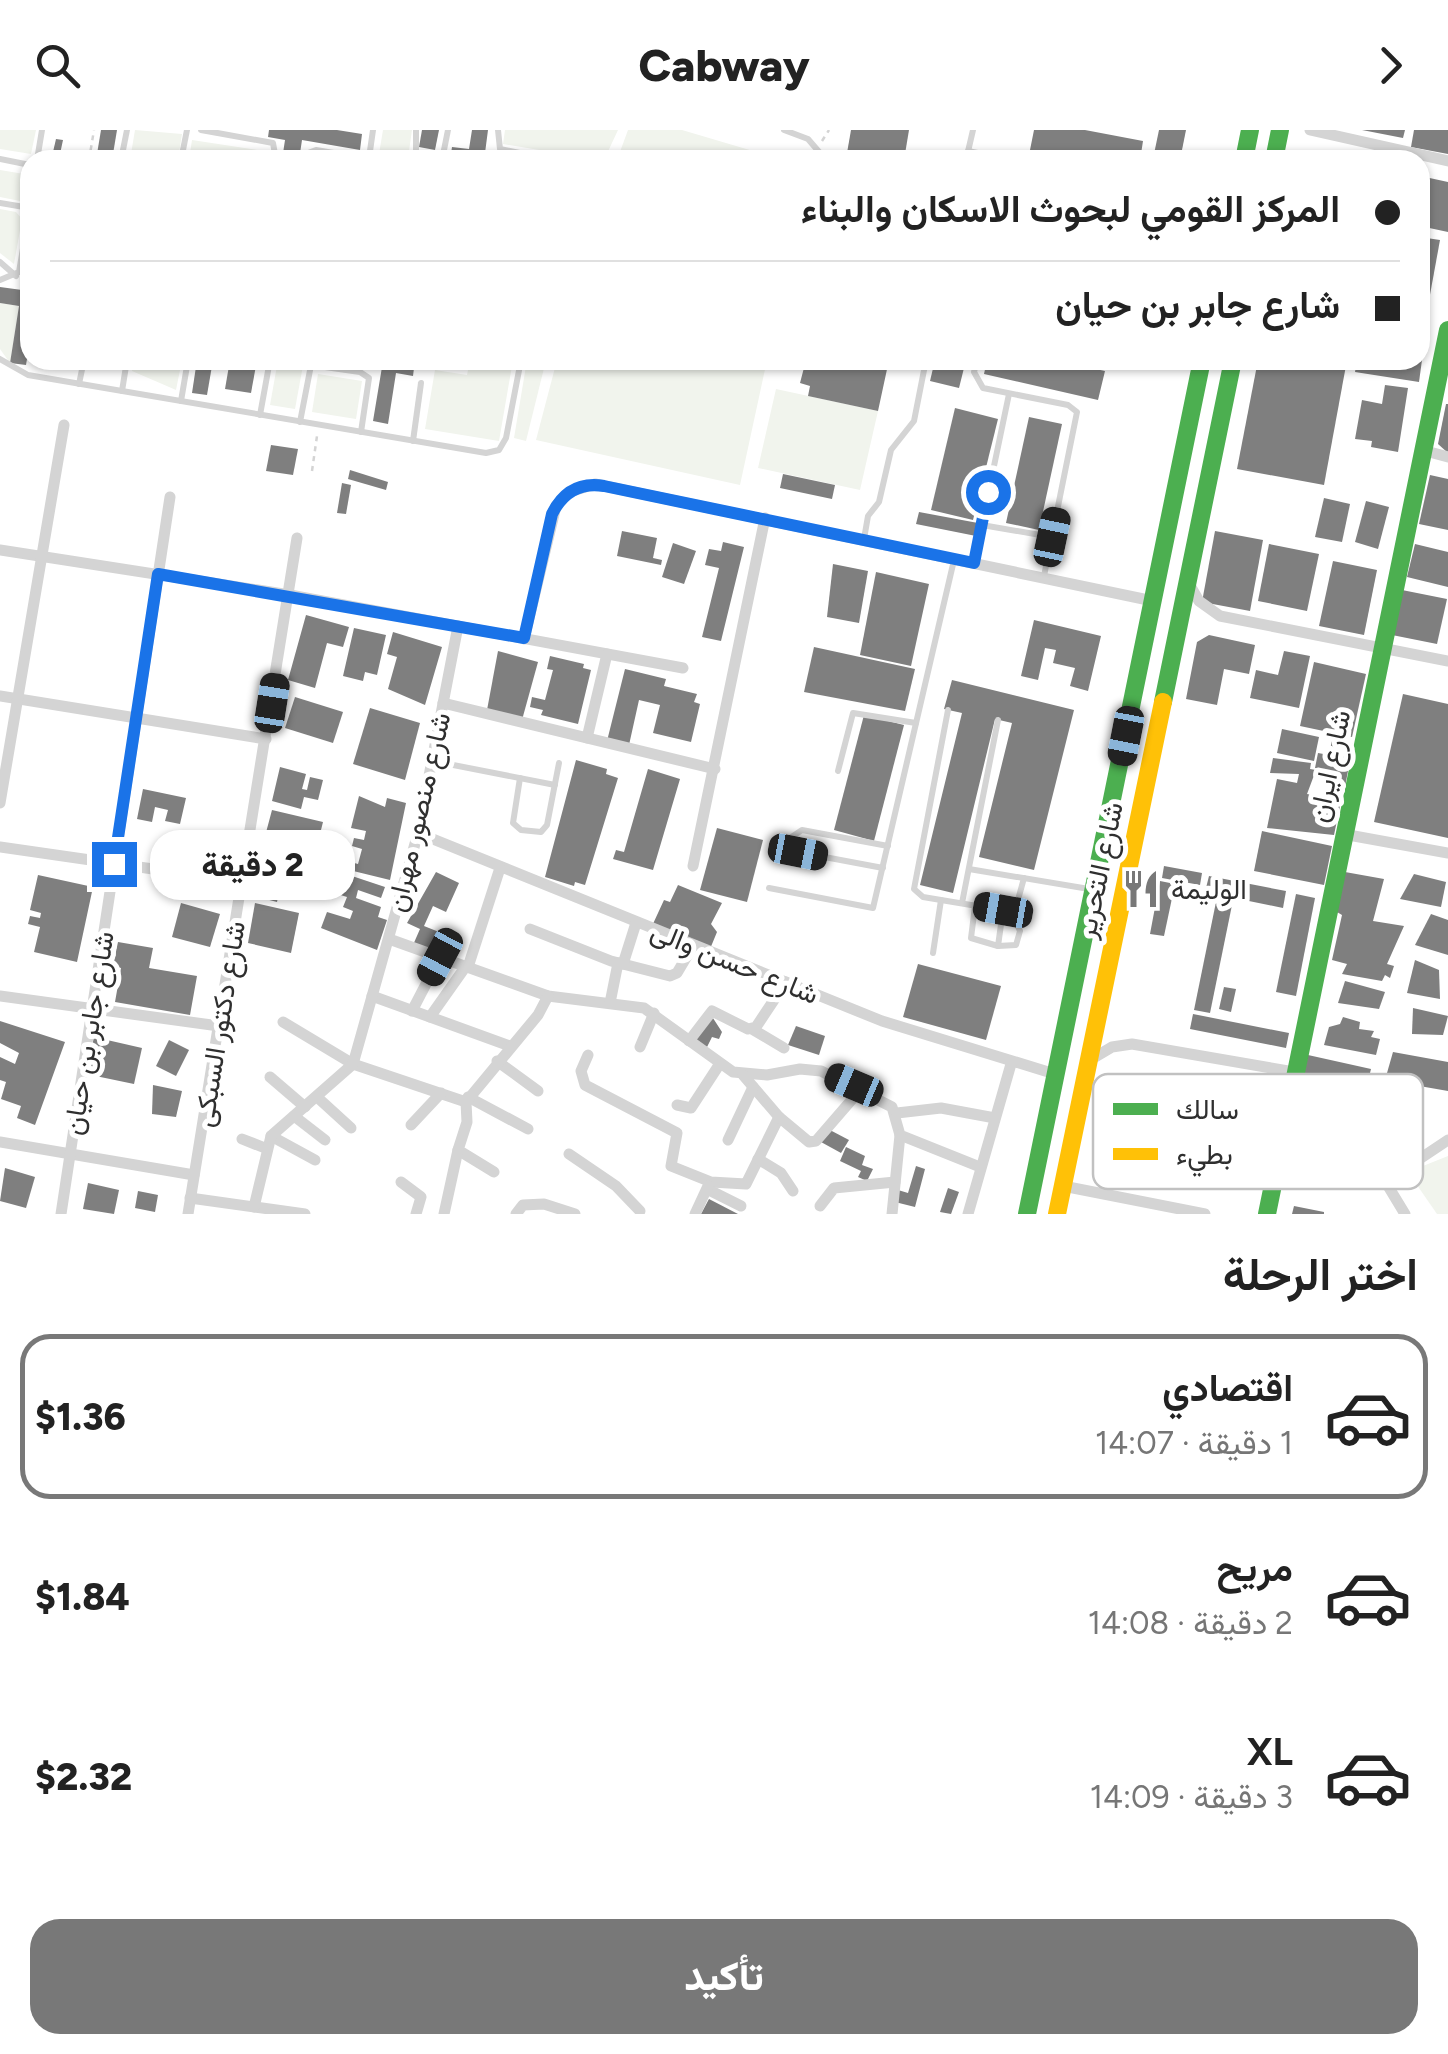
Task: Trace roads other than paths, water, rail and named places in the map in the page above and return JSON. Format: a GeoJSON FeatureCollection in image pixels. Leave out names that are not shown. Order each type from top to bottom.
{"type":"FeatureCollection","features":[{"type":"Feature","properties":{"kind":"main road","name":"شارع ايران"},"geometry":{"type":"LineString","coordinates":[[1294,1072],[1448,330]]}},
{"type":"Feature","properties":{"kind":"main road","name":"شارع التحرير"},"geometry":{"type":"LineString","coordinates":[[1027,1214],[1200,370]]}},
{"type":"Feature","properties":{"kind":"main road","name":"شارع التحرير"},"geometry":{"type":"LineString","coordinates":[[1056,1214],[1231,370]]}},
{"type":"Feature","properties":{"kind":"main road"},"geometry":{"type":"LineString","coordinates":[[1105,837],[1118,850],[1133,841]]}},
{"type":"Feature","properties":{"kind":"main road"},"geometry":{"type":"LineString","coordinates":[[1094,897],[1103,895],[1120,903]]}},
{"type":"Feature","properties":{"kind":"main road","name":"شارع ايران"},"geometry":{"type":"LineString","coordinates":[[1267,1214],[1272,1189]]}},
{"type":"Feature","properties":{"kind":"street"},"geometry":{"type":"LineString","coordinates":[[1310,130],[1399,150]]}},
{"type":"Feature","properties":{"kind":"street"},"geometry":{"type":"LineString","coordinates":[[0,804],[64,425]]}},
{"type":"Feature","properties":{"kind":"street"},"geometry":{"type":"LineString","coordinates":[[1422,450],[1448,457]]}},
{"type":"Feature","properties":{"kind":"street"},"geometry":{"type":"LineString","coordinates":[[524,638],[552,514],[562,498],[577,488],[604,486],[1153,601]]}},
{"type":"Feature","properties":{"kind":"street","name":"شارع جابر بن حيان"},"geometry":{"type":"LineString","coordinates":[[61,1214],[170,496]]}},
{"type":"Feature","properties":{"kind":"street"},"geometry":{"type":"LineString","coordinates":[[694,866],[765,518]]}},
{"type":"Feature","properties":{"kind":"street","name":"شارع دكتور السبكى"},"geometry":{"type":"LineString","coordinates":[[188,1214],[297,538]]}},
{"type":"Feature","properties":{"kind":"street"},"geometry":{"type":"LineString","coordinates":[[0,550],[290,594],[683,668]]}},
{"type":"Feature","properties":{"kind":"street"},"geometry":{"type":"LineString","coordinates":[[1188,578],[1199,601],[1220,616],[1448,661]]}},
{"type":"Feature","properties":{"kind":"street","name":"شارع منصور مهران"},"geometry":{"type":"LineString","coordinates":[[352,1064],[418,834],[458,626]]}},
{"type":"Feature","properties":{"kind":"street"},"geometry":{"type":"LineString","coordinates":[[587,738],[607,654]]}},
{"type":"Feature","properties":{"kind":"street"},"geometry":{"type":"LineString","coordinates":[[0,696],[266,739]]}},
{"type":"Feature","properties":{"kind":"street"},"geometry":{"type":"LineString","coordinates":[[443,702],[715,769]]}},
{"type":"Feature","properties":{"kind":"street","name":"شارع حسن والى"},"geometry":{"type":"LineString","coordinates":[[418,834],[786,982],[1011,1064],[1058,1074]]}},
{"type":"Feature","properties":{"kind":"street"},"geometry":{"type":"LineString","coordinates":[[1343,834],[1448,854]]}},
{"type":"Feature","properties":{"kind":"street"},"geometry":{"type":"LineString","coordinates":[[0,848],[243,882]]}},
{"type":"Feature","properties":{"kind":"street"},"geometry":{"type":"LineString","coordinates":[[430,1017],[467,967],[500,868]]}},
{"type":"Feature","properties":{"kind":"street"},"geometry":{"type":"LineString","coordinates":[[610,1003],[636,923]]}},
{"type":"Feature","properties":{"kind":"street"},"geometry":{"type":"LineString","coordinates":[[530,929],[621,964],[673,976],[694,946]]}},
{"type":"Feature","properties":{"kind":"street"},"geometry":{"type":"LineString","coordinates":[[389,939],[548,996],[654,1013],[719,1064],[743,1076],[779,1117],[806,1140],[816,1140],[861,1089]]}},
{"type":"Feature","properties":{"kind":"street"},"geometry":{"type":"LineString","coordinates":[[412,1011],[440,957]]}},
{"type":"Feature","properties":{"kind":"street"},"geometry":{"type":"LineString","coordinates":[[752,1029],[786,982]]}},
{"type":"Feature","properties":{"kind":"street"},"geometry":{"type":"LineString","coordinates":[[0,996],[219,1026]]}},
{"type":"Feature","properties":{"kind":"street"},"geometry":{"type":"LineString","coordinates":[[372,996],[510,1046]]}},
{"type":"Feature","properties":{"kind":"street"},"geometry":{"type":"LineString","coordinates":[[444,1214],[466,1122],[467,1099],[538,1015],[548,996]]}},
{"type":"Feature","properties":{"kind":"street"},"geometry":{"type":"LineString","coordinates":[[690,1041],[712,1011],[784,1048]]}},
{"type":"Feature","properties":{"kind":"street"},"geometry":{"type":"LineString","coordinates":[[640,1048],[654,1013]]}},
{"type":"Feature","properties":{"kind":"street"},"geometry":{"type":"LineString","coordinates":[[283,1022],[352,1064],[467,1099],[528,1130]]}},
{"type":"Feature","properties":{"kind":"street"},"geometry":{"type":"LineString","coordinates":[[1087,1062],[1112,1047],[1132,1044],[1294,1072]]}},
{"type":"Feature","properties":{"kind":"street"},"geometry":{"type":"LineString","coordinates":[[588,1055],[582,1071],[585,1085],[674,1131],[678,1138],[671,1166],[741,1206]]}},
{"type":"Feature","properties":{"kind":"street"},"geometry":{"type":"LineString","coordinates":[[497,1061],[538,1091]]}},
{"type":"Feature","properties":{"kind":"street"},"geometry":{"type":"LineString","coordinates":[[254,1206],[268,1142],[352,1064]]}},
{"type":"Feature","properties":{"kind":"street"},"geometry":{"type":"LineString","coordinates":[[678,1104],[691,1108],[719,1064]]}},
{"type":"Feature","properties":{"kind":"street"},"geometry":{"type":"LineString","coordinates":[[968,1214],[1011,1064]]}},
{"type":"Feature","properties":{"kind":"street"},"geometry":{"type":"LineString","coordinates":[[743,1076],[810,1068],[861,1089],[897,1113],[942,1108],[995,1118]]}},
{"type":"Feature","properties":{"kind":"street"},"geometry":{"type":"LineString","coordinates":[[270,1076],[324,1140]]}},
{"type":"Feature","properties":{"kind":"street"},"geometry":{"type":"LineString","coordinates":[[728,1140],[753,1086]]}},
{"type":"Feature","properties":{"kind":"street"},"geometry":{"type":"LineString","coordinates":[[411,1125],[441,1094]]}},
{"type":"Feature","properties":{"kind":"street"},"geometry":{"type":"LineString","coordinates":[[317,1097],[352,1128]]}},
{"type":"Feature","properties":{"kind":"street"},"geometry":{"type":"LineString","coordinates":[[892,1214],[900,1134],[897,1113]]}},
{"type":"Feature","properties":{"kind":"street"},"geometry":{"type":"LineString","coordinates":[[709,1186],[746,1184],[779,1117]]}},
{"type":"Feature","properties":{"kind":"street"},"geometry":{"type":"LineString","coordinates":[[900,1134],[980,1166]]}},
{"type":"Feature","properties":{"kind":"street"},"geometry":{"type":"LineString","coordinates":[[242,1139],[268,1142],[315,1160]]}},
{"type":"Feature","properties":{"kind":"street"},"geometry":{"type":"LineString","coordinates":[[1423,1158],[1448,1140]]}},
{"type":"Feature","properties":{"kind":"street"},"geometry":{"type":"LineString","coordinates":[[0,1142],[194,1174]]}},
{"type":"Feature","properties":{"kind":"street"},"geometry":{"type":"LineString","coordinates":[[458,1150],[494,1172]]}},
{"type":"Feature","properties":{"kind":"street"},"geometry":{"type":"LineString","coordinates":[[568,1154],[616,1186],[639,1213]]}},
{"type":"Feature","properties":{"kind":"street"},"geometry":{"type":"LineString","coordinates":[[758,1158],[780,1173],[793,1191]]}},
{"type":"Feature","properties":{"kind":"street"},"geometry":{"type":"LineString","coordinates":[[401,1182],[420,1197],[416,1214]]}},
{"type":"Feature","properties":{"kind":"street"},"geometry":{"type":"LineString","coordinates":[[820,1206],[834,1188],[895,1182]]}},
{"type":"Feature","properties":{"kind":"street"},"geometry":{"type":"LineString","coordinates":[[694,1214],[709,1186]]}},
{"type":"Feature","properties":{"kind":"street"},"geometry":{"type":"LineString","coordinates":[[1063,1186],[1205,1214]]}},
{"type":"Feature","properties":{"kind":"street"},"geometry":{"type":"LineString","coordinates":[[1391,1189],[1406,1214]]}},
{"type":"Feature","properties":{"kind":"street"},"geometry":{"type":"LineString","coordinates":[[190,1198],[305,1214]]}},
{"type":"Feature","properties":{"kind":"street"},"geometry":{"type":"LineString","coordinates":[[517,1211],[544,1204],[575,1214]]}},
{"type":"Feature","properties":{"kind":"lane"},"geometry":{"type":"LineString","coordinates":[[201,130],[272,143],[274,150]]}},
{"type":"Feature","properties":{"kind":"lane"},"geometry":{"type":"LineString","coordinates":[[784,130],[820,150]]}},
{"type":"Feature","properties":{"kind":"lane"},"geometry":{"type":"LineString","coordinates":[[16,276],[20,257]]}},
{"type":"Feature","properties":{"kind":"lane"},"geometry":{"type":"LineString","coordinates":[[0,262],[16,276]]}},
{"type":"Feature","properties":{"kind":"lane"},"geometry":{"type":"LineString","coordinates":[[0,280],[16,276]]}},
{"type":"Feature","properties":{"kind":"lane"},"geometry":{"type":"LineString","coordinates":[[0,359],[20,373],[486,453],[499,450],[506,438],[519,370]]}},
{"type":"Feature","properties":{"kind":"lane"},"geometry":{"type":"LineString","coordinates":[[79,384],[82,370]]}},
{"type":"Feature","properties":{"kind":"lane"},"geometry":{"type":"LineString","coordinates":[[122,391],[125,370]]}},
{"type":"Feature","properties":{"kind":"lane"},"geometry":{"type":"LineString","coordinates":[[182,402],[187,370]]}},
{"type":"Feature","properties":{"kind":"lane"},"geometry":{"type":"LineString","coordinates":[[260,415],[268,370]]}},
{"type":"Feature","properties":{"kind":"lane"},"geometry":{"type":"LineString","coordinates":[[300,422],[310,370]]}},
{"type":"Feature","properties":{"kind":"lane"},"geometry":{"type":"LineString","coordinates":[[349,370],[369,378],[361,432]]}},
{"type":"Feature","properties":{"kind":"lane"},"geometry":{"type":"LineString","coordinates":[[864,540],[868,516],[879,502],[891,450],[914,420],[924,370]]}},
{"type":"Feature","properties":{"kind":"lane"},"geometry":{"type":"LineString","coordinates":[[974,370],[983,388],[1068,405],[1077,412],[1044,578]]}},
{"type":"Feature","properties":{"kind":"lane"},"geometry":{"type":"LineString","coordinates":[[413,441],[420,383]]}},
{"type":"Feature","properties":{"kind":"lane"},"geometry":{"type":"LineString","coordinates":[[974,563],[1009,394]]}},
{"type":"Feature","properties":{"kind":"lane"},"geometry":{"type":"LineString","coordinates":[[982,525],[1052,537]]}},
{"type":"Feature","properties":{"kind":"lane"},"geometry":{"type":"LineString","coordinates":[[769,888],[869,910],[875,903],[954,559]]}},
{"type":"Feature","properties":{"kind":"lane"},"geometry":{"type":"LineString","coordinates":[[948,710],[914,883],[918,894],[1007,910]]}},
{"type":"Feature","properties":{"kind":"lane"},"geometry":{"type":"LineString","coordinates":[[838,772],[854,713],[916,723]]}},
{"type":"Feature","properties":{"kind":"lane"},"geometry":{"type":"LineString","coordinates":[[962,903],[998,720]]}},
{"type":"Feature","properties":{"kind":"lane"},"geometry":{"type":"LineString","coordinates":[[432,761],[555,785]]}},
{"type":"Feature","properties":{"kind":"lane"},"geometry":{"type":"LineString","coordinates":[[520,778],[513,823],[520,830],[537,833],[545,829],[559,763]]}},
{"type":"Feature","properties":{"kind":"lane"},"geometry":{"type":"LineString","coordinates":[[883,868],[798,852],[790,838],[802,830],[888,846]]}},
{"type":"Feature","properties":{"kind":"lane"},"geometry":{"type":"LineString","coordinates":[[969,869],[1024,878],[1094,897]]}},
{"type":"Feature","properties":{"kind":"lane"},"geometry":{"type":"LineString","coordinates":[[998,946],[1007,910],[1018,901],[1024,878]]}},
{"type":"Feature","properties":{"kind":"lane"},"geometry":{"type":"LineString","coordinates":[[934,953],[941,900]]}},
{"type":"Feature","properties":{"kind":"lane"},"geometry":{"type":"LineString","coordinates":[[975,906],[971,938],[998,946],[1016,945],[1020,932],[1007,910]]}},
{"type":"Feature","properties":{"kind":"place","name":"الوليمة"},"geometry":{"type":"Point","coordinates":[1141,889]}}]}
